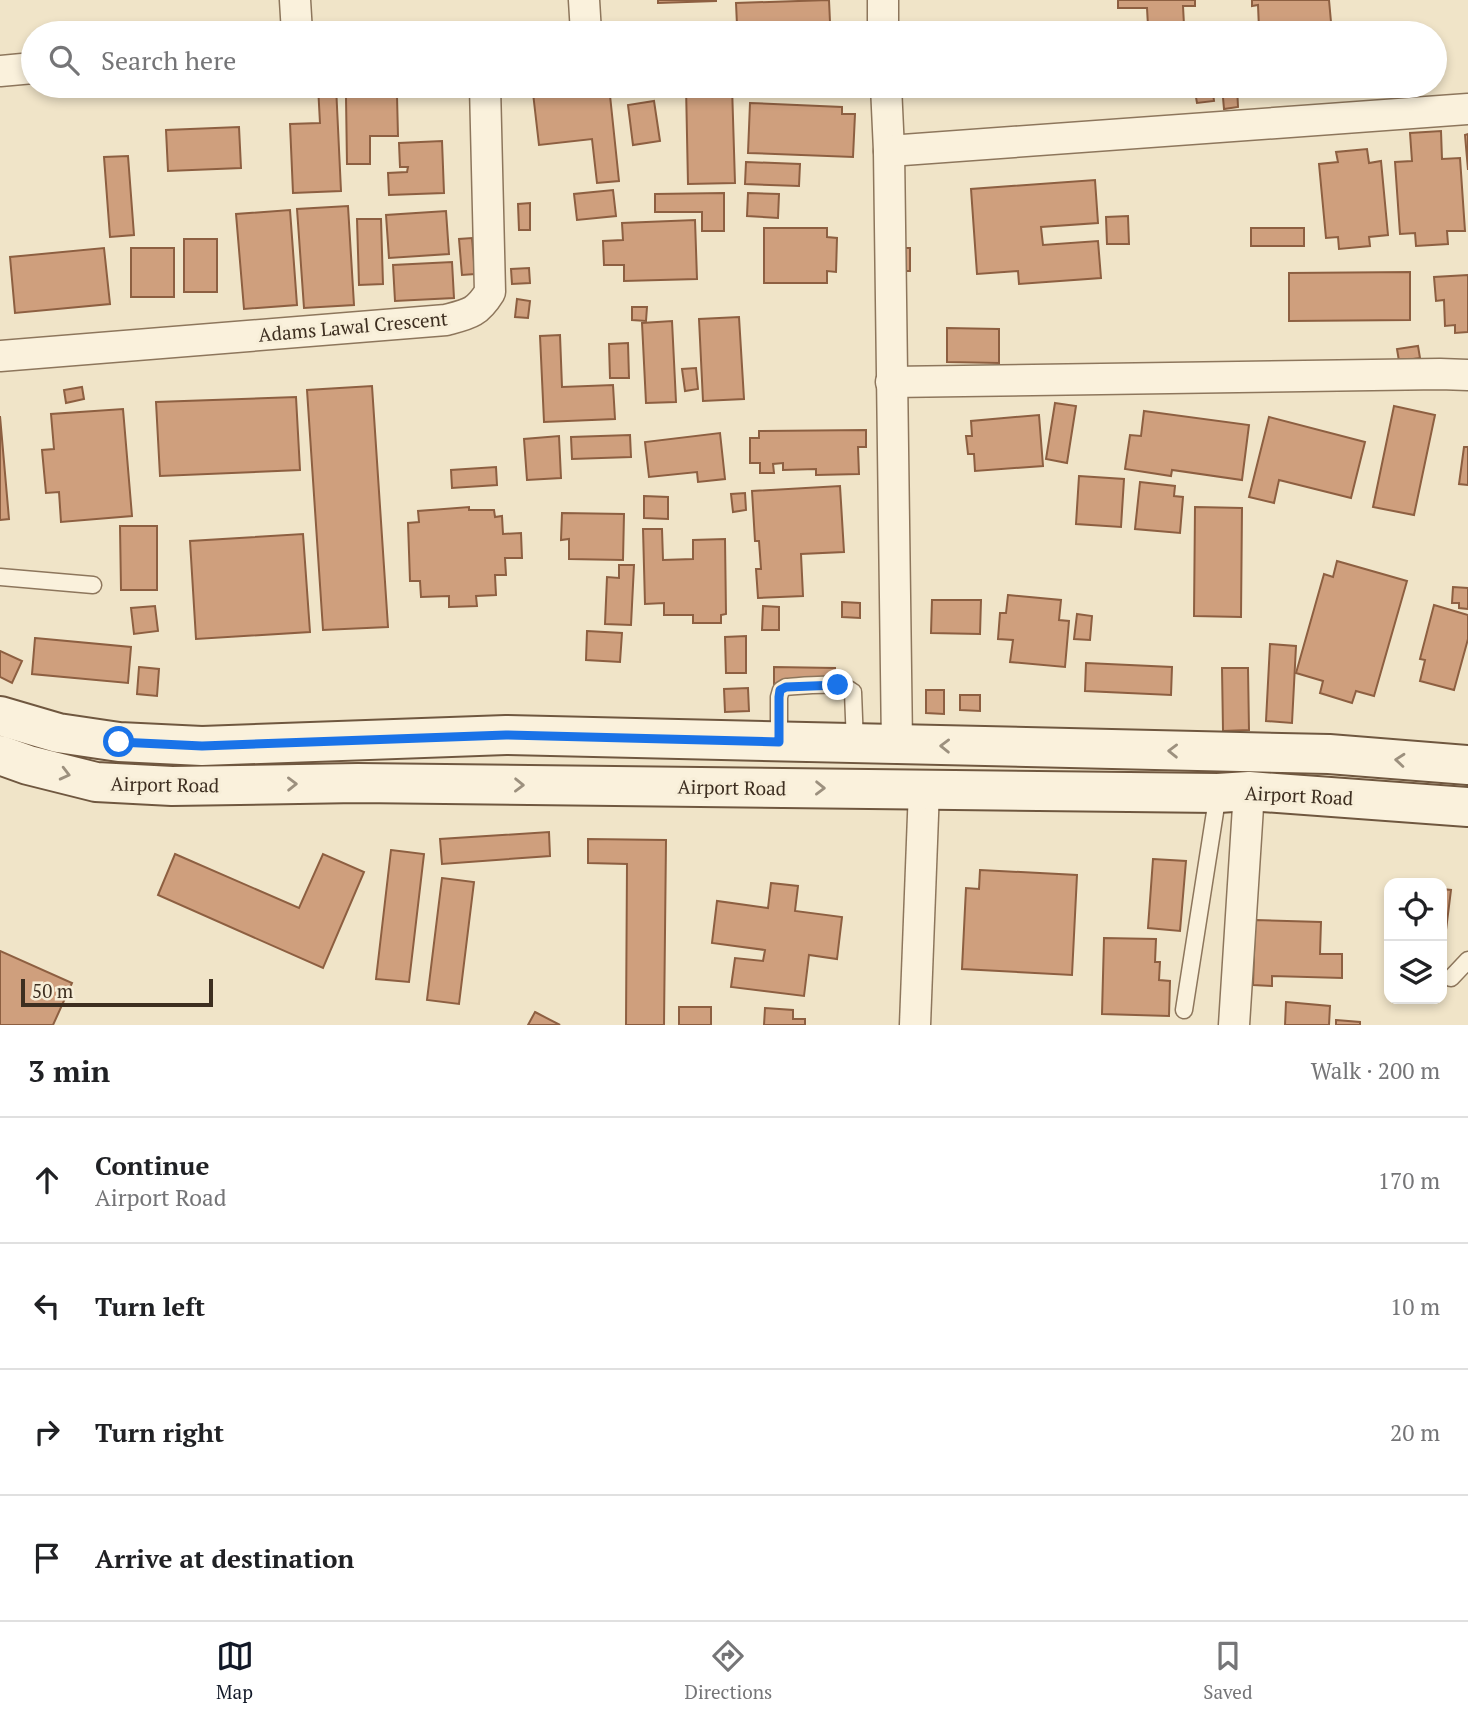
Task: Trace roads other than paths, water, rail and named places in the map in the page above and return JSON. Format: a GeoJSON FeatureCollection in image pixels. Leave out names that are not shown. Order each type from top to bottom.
{"type":"FeatureCollection","features":[{"type":"Feature","properties":{"kind":"main road","name":"Airport Road"},"geometry":{"type":"LineString","coordinates":[[0,716],[58,733],[119,742],[202,746],[506,735],[1329,754],[1468,765]]}},
{"type":"Feature","properties":{"kind":"main road","name":"Airport Road"},"geometry":{"type":"LineString","coordinates":[[0,755],[96,782],[172,786],[358,783],[1233,792],[1468,807]]}},
{"type":"Feature","properties":{"kind":"street"},"geometry":{"type":"LineString","coordinates":[[295,0],[296,21]]}},
{"type":"Feature","properties":{"kind":"street"},"geometry":{"type":"LineString","coordinates":[[584,0],[585,21]]}},
{"type":"Feature","properties":{"kind":"street"},"geometry":{"type":"LineString","coordinates":[[883,0],[883,21]]}},
{"type":"Feature","properties":{"kind":"street"},"geometry":{"type":"LineString","coordinates":[[0,71],[21,69]]}},
{"type":"Feature","properties":{"kind":"street","name":"Adams Lawal Crescent"},"geometry":{"type":"LineString","coordinates":[[0,356],[446,320],[471,314],[482,305],[489,292],[485,98]]}},
{"type":"Feature","properties":{"kind":"street"},"geometry":{"type":"LineString","coordinates":[[887,98],[897,745]]}},
{"type":"Feature","properties":{"kind":"street"},"geometry":{"type":"LineString","coordinates":[[889,151],[1468,109]]}},
{"type":"Feature","properties":{"kind":"street"},"geometry":{"type":"LineString","coordinates":[[891,382],[1468,375]]}},
{"type":"Feature","properties":{"kind":"street"},"geometry":{"type":"LineString","coordinates":[[915,1025],[924,789]]}},
{"type":"Feature","properties":{"kind":"street"},"geometry":{"type":"LineString","coordinates":[[1233,792],[1234,1025]]}},
{"type":"Feature","properties":{"kind":"lane"},"geometry":{"type":"LineString","coordinates":[[0,577],[93,585]]}},
{"type":"Feature","properties":{"kind":"lane"},"geometry":{"type":"LineString","coordinates":[[779,742],[780,690],[786,687],[838,685],[853,692],[855,744]]}},
{"type":"Feature","properties":{"kind":"lane"},"geometry":{"type":"LineString","coordinates":[[1184,1010],[1233,792]]}},
{"type":"Feature","properties":{"kind":"lane"},"geometry":{"type":"LineString","coordinates":[[1451,978],[1468,960]]}}]}
